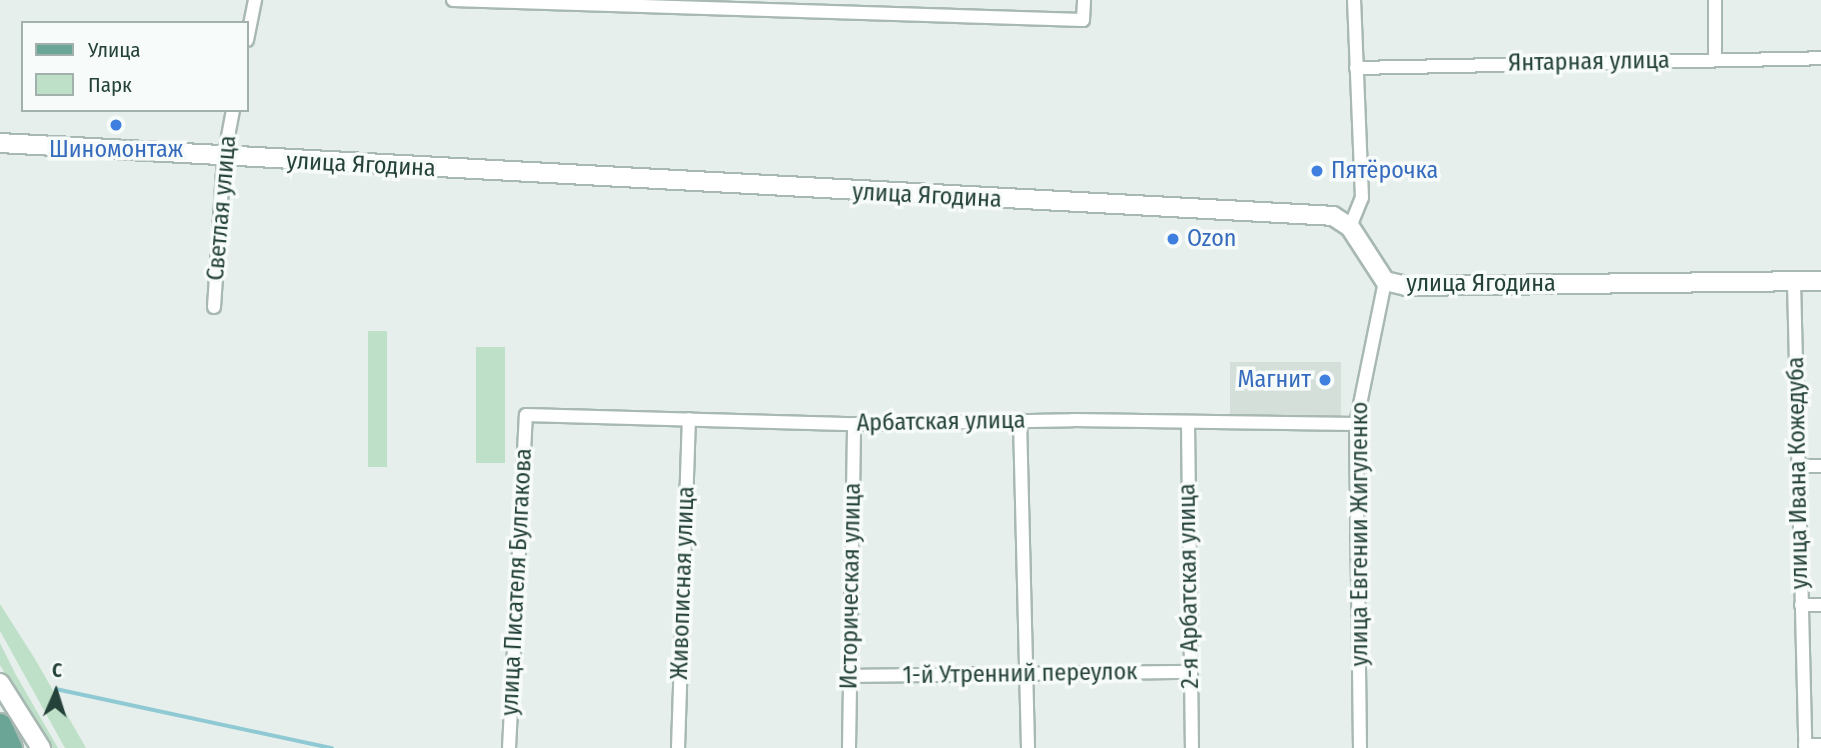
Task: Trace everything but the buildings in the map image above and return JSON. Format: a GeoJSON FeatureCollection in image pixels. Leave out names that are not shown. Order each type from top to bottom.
{"type":"FeatureCollection","features":[{"type":"Feature","properties":{"kind":"main road"},"geometry":{"type":"LineString","coordinates":[[0,724],[11,748]]}},
{"type":"Feature","properties":{"kind":"street"},"geometry":{"type":"LineString","coordinates":[[248,35],[255,0]]}},
{"type":"Feature","properties":{"kind":"street"},"geometry":{"type":"LineString","coordinates":[[453,0],[743,3],[1083,20],[1084,0]]}},
{"type":"Feature","properties":{"kind":"street"},"geometry":{"type":"LineString","coordinates":[[1350,227],[1362,198],[1354,0]]}},
{"type":"Feature","properties":{"kind":"street"},"geometry":{"type":"LineString","coordinates":[[1714,0],[1715,59]]}},
{"type":"Feature","properties":{"kind":"street","name":"Янтарная улица"},"geometry":{"type":"LineString","coordinates":[[1356,68],[1821,58]]}},
{"type":"Feature","properties":{"kind":"street","name":"Светлая улица"},"geometry":{"type":"LineString","coordinates":[[214,307],[224,158],[233,112]]}},
{"type":"Feature","properties":{"kind":"street","name":"улица Ягодина"},"geometry":{"type":"LineString","coordinates":[[0,143],[224,158],[1334,216],[1350,227],[1385,281],[1406,286],[1821,281]]}},
{"type":"Feature","properties":{"kind":"street","name":"улица Евгении Жигуленко"},"geometry":{"type":"LineString","coordinates":[[1360,748],[1356,424],[1385,281]]}},
{"type":"Feature","properties":{"kind":"street","name":"улица Ивана Кожедуба"},"geometry":{"type":"LineString","coordinates":[[1794,282],[1805,746]]}},
{"type":"Feature","properties":{"kind":"street","name":"Арбатская улица"},"geometry":{"type":"LineString","coordinates":[[526,415],[854,424],[1020,420],[1356,424]]}},
{"type":"Feature","properties":{"kind":"street","name":"улица Писателя Булгакова"},"geometry":{"type":"LineString","coordinates":[[509,748],[526,415]]}},
{"type":"Feature","properties":{"kind":"street","name":"Живописная улица"},"geometry":{"type":"LineString","coordinates":[[678,748],[689,419]]}},
{"type":"Feature","properties":{"kind":"street"},"geometry":{"type":"LineString","coordinates":[[1020,420],[1028,748]]}},
{"type":"Feature","properties":{"kind":"street","name":"Историческая улица"},"geometry":{"type":"LineString","coordinates":[[849,748],[854,424]]}},
{"type":"Feature","properties":{"kind":"street","name":"2-я Арбатская улица"},"geometry":{"type":"LineString","coordinates":[[1188,424],[1192,748]]}},
{"type":"Feature","properties":{"kind":"street"},"geometry":{"type":"LineString","coordinates":[[1800,466],[1821,466]]}},
{"type":"Feature","properties":{"kind":"street"},"geometry":{"type":"LineString","coordinates":[[1801,605],[1821,605]]}},
{"type":"Feature","properties":{"kind":"street","name":"1-й Утренний переулок"},"geometry":{"type":"LineString","coordinates":[[850,676],[1190,672]]}},
{"type":"Feature","properties":{"kind":"street"},"geometry":{"type":"LineString","coordinates":[[0,684],[41,748]]}},
{"type":"Feature","properties":{"kind":"street"},"geometry":{"type":"LineString","coordinates":[[1805,746],[1821,745]]}},
{"type":"Feature","properties":{"kind":"shaded area"},"geometry":{"type":"Polygon","coordinates":[[[1230,362],[1341,362],[1341,419],[1230,419],[1230,362]]]}},
{"type":"Feature","properties":{"kind":"green space"},"geometry":{"type":"Polygon","coordinates":[[[368,331],[387,331],[387,467],[368,467],[368,331]]]}},
{"type":"Feature","properties":{"kind":"green space"},"geometry":{"type":"Polygon","coordinates":[[[476,347],[505,347],[505,463],[476,463],[476,347]]]}},
{"type":"Feature","properties":{"kind":"green space"},"geometry":{"type":"Polygon","coordinates":[[[0,604],[86,748],[65,748],[0,631],[0,604]]]}},
{"type":"Feature","properties":{"kind":"green space"},"geometry":{"type":"Polygon","coordinates":[[[0,643],[58,748],[50,748],[0,665],[0,643]]]}},
{"type":"Feature","properties":{"kind":"waterway"},"geometry":{"type":"LineString","coordinates":[[56,689],[332,748]]}},
{"type":"Feature","properties":{"kind":"place","name":"Шиномонтаж"},"geometry":{"type":"Point","coordinates":[116,125]}},
{"type":"Feature","properties":{"kind":"place","name":"Пятёрочка"},"geometry":{"type":"Point","coordinates":[1317,171]}},
{"type":"Feature","properties":{"kind":"place","name":"Ozon"},"geometry":{"type":"Point","coordinates":[1173,239]}},
{"type":"Feature","properties":{"kind":"place","name":"Магнит"},"geometry":{"type":"Point","coordinates":[1325,380]}}]}
